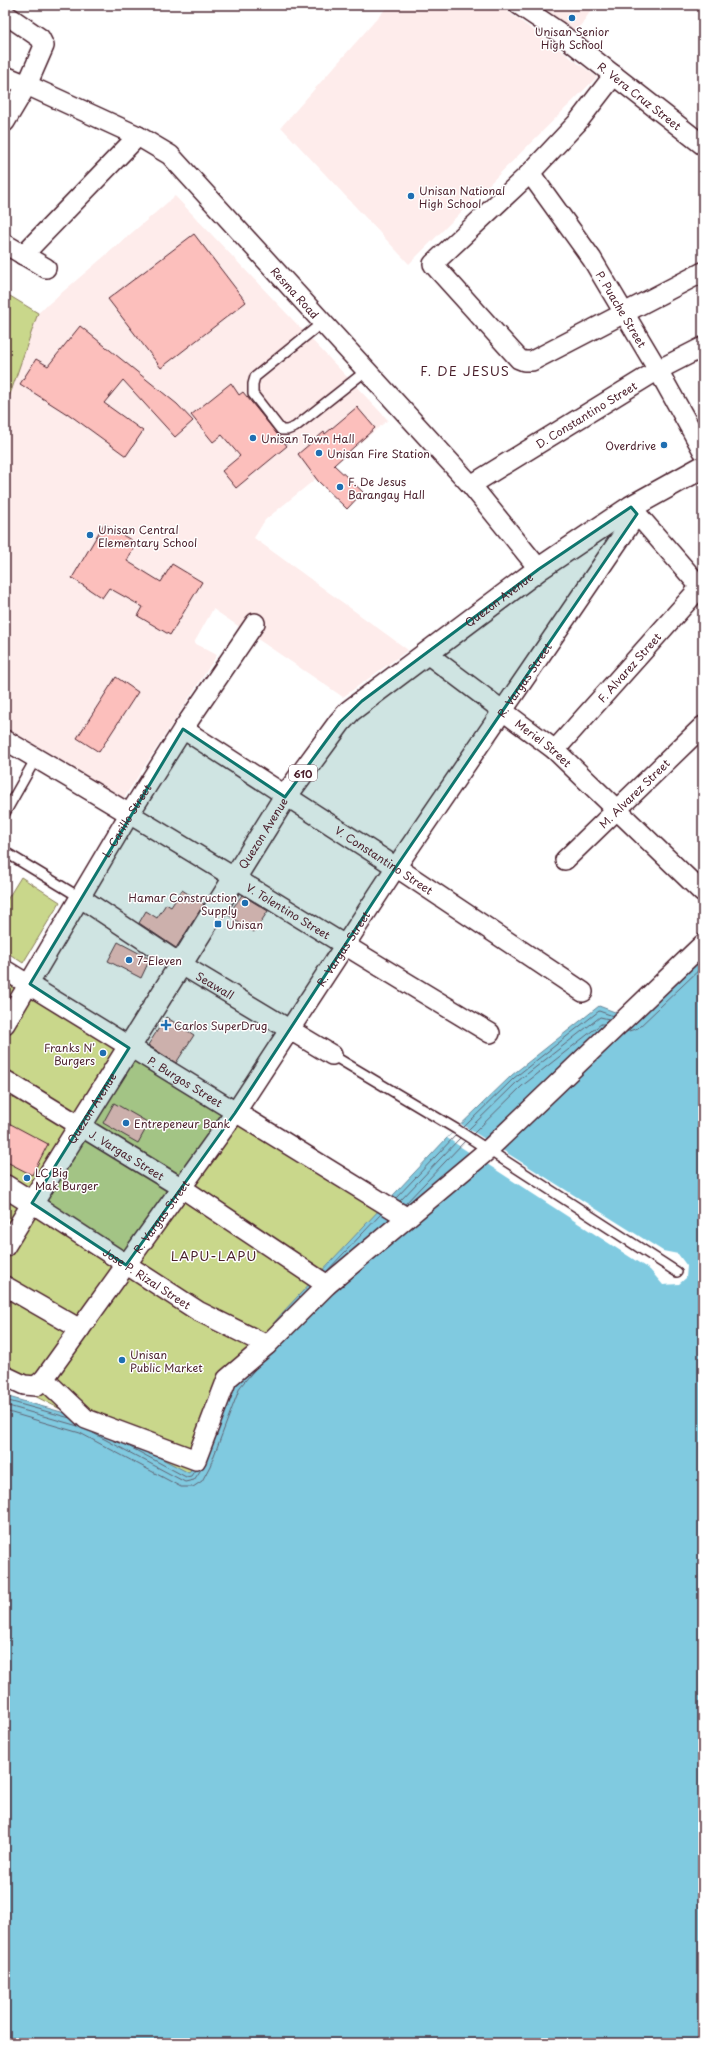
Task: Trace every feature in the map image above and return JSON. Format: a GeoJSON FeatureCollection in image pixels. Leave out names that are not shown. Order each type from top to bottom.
{"type":"FeatureCollection","features":[{"type":"Feature","properties":{"kind":"main road","name":"Quezon Avenue"},"geometry":{"type":"LineString","coordinates":[[32,1203],[286,797],[340,722],[350,711],[538,569],[703,467]]}},
{"type":"Feature","properties":{"kind":"main road"},"geometry":{"type":"LineString","coordinates":[[5,1186],[32,1203]]}},
{"type":"Feature","properties":{"kind":"street","name":"R. Vera Cruz Street"},"geometry":{"type":"LineString","coordinates":[[519,5],[556,30],[703,145]]}},
{"type":"Feature","properties":{"kind":"street"},"geometry":{"type":"LineString","coordinates":[[5,14],[40,38],[43,42],[42,53],[27,84],[5,122]]}},
{"type":"Feature","properties":{"kind":"street"},"geometry":{"type":"LineString","coordinates":[[614,75],[577,123],[530,173],[433,264],[519,359],[524,361],[532,361],[703,272]]}},
{"type":"Feature","properties":{"kind":"street","name":"Resma Road"},"geometry":{"type":"LineString","coordinates":[[5,76],[27,84],[138,136],[170,155],[471,485],[538,569]]}},
{"type":"Feature","properties":{"kind":"street"},"geometry":{"type":"LineString","coordinates":[[23,255],[138,136]]}},
{"type":"Feature","properties":{"kind":"street","name":"P. Puache Street"},"geometry":{"type":"LineString","coordinates":[[530,173],[580,241],[658,370],[703,451]]}},
{"type":"Feature","properties":{"kind":"street"},"geometry":{"type":"LineString","coordinates":[[5,244],[46,268]]}},
{"type":"Feature","properties":{"kind":"street","name":"D. Constantino Street"},"geometry":{"type":"LineString","coordinates":[[471,485],[658,370],[703,347]]}},
{"type":"Feature","properties":{"kind":"street"},"geometry":{"type":"LineString","coordinates":[[634,511],[702,587]]}},
{"type":"Feature","properties":{"kind":"street","name":"R. Vargas Street"},"geometry":{"type":"LineString","coordinates":[[40,1382],[80,1329],[235,1113],[344,945],[504,710],[634,511]]}},
{"type":"Feature","properties":{"kind":"street","name":"F. Alvarez Street"},"geometry":{"type":"LineString","coordinates":[[555,750],[702,587]]}},
{"type":"Feature","properties":{"kind":"street","name":"L. Carillo Street"},"geometry":{"type":"LineString","coordinates":[[5,1024],[130,814],[183,730],[255,623]]}},
{"type":"Feature","properties":{"kind":"street","name":"Meriel Street"},"geometry":{"type":"LineString","coordinates":[[426,653],[504,710],[555,750],[618,809],[703,893]]}},
{"type":"Feature","properties":{"kind":"street","name":"M. Alvarez Street"},"geometry":{"type":"LineString","coordinates":[[565,860],[703,726]]}},
{"type":"Feature","properties":{"kind":"street","name":"V. Constantino Street"},"geometry":{"type":"LineString","coordinates":[[183,730],[396,867],[583,992]]}},
{"type":"Feature","properties":{"kind":"street","name":"V. Tolentino Street"},"geometry":{"type":"LineString","coordinates":[[5,740],[236,878],[490,1033]]}},
{"type":"Feature","properties":{"kind":"street","name":"Seawall"},"geometry":{"type":"LineString","coordinates":[[81,898],[182,965],[332,1055]]}},
{"type":"Feature","properties":{"kind":"street"},"geometry":{"type":"LineString","coordinates":[[5,1376],[24,1385],[40,1382],[86,1419],[196,1460],[227,1379],[267,1345],[327,1285],[406,1217],[488,1150],[703,944]]}},
{"type":"Feature","properties":{"kind":"street","name":"P. Burgos Street"},"geometry":{"type":"LineString","coordinates":[[5,970],[30,984],[129,1048],[406,1217]]}},
{"type":"Feature","properties":{"kind":"street","name":"J. Vargas Street"},"geometry":{"type":"LineString","coordinates":[[5,1080],[79,1127],[182,1188],[327,1285]]}},
{"type":"Feature","properties":{"kind":"street"},"geometry":{"type":"LineString","coordinates":[[5,1247],[32,1203]]}},
{"type":"Feature","properties":{"kind":"street","name":"Jose P. Rizal Street"},"geometry":{"type":"LineString","coordinates":[[32,1203],[198,1311],[267,1345]]}},
{"type":"Feature","properties":{"kind":"street"},"geometry":{"type":"LineString","coordinates":[[5,1286],[80,1329]]}},
{"type":"Feature","properties":{"kind":"lane"},"geometry":{"type":"LineString","coordinates":[[323,322],[255,377],[253,394],[281,430],[287,430],[295,427],[367,370]]}},
{"type":"Feature","properties":{"kind":"lane"},"geometry":{"type":"LineString","coordinates":[[5,813],[36,758]]}},
{"type":"Feature","properties":{"kind":"lane"},"geometry":{"type":"LineString","coordinates":[[5,852],[81,898]]}},
{"type":"Feature","properties":{"kind":"lane"},"geometry":{"type":"LineString","coordinates":[[332,1055],[488,1150],[677,1272]]}},
{"type":"Feature","properties":{"kind":"highlighted area"},"geometry":{"type":"Polygon","coordinates":[[[631,507],[637,514],[396,867],[235,1113],[126,1265],[32,1203],[129,1048],[30,984],[183,729],[285,797],[340,722],[362,701],[539,569],[631,507]]]}},
{"type":"Feature","properties":{"kind":"shaded area","name":"Unisan National High School"},"geometry":{"type":"Polygon","coordinates":[[[389,5],[499,5],[597,77],[409,264],[281,127],[389,5]]]}},
{"type":"Feature","properties":{"kind":"shaded area","name":"Unisan Senior High School"},"geometry":{"type":"Polygon","coordinates":[[[540,5],[595,5],[576,32],[540,5]]]}},
{"type":"Feature","properties":{"kind":"shaded area"},"geometry":{"type":"Polygon","coordinates":[[[175,196],[388,420],[265,520],[254,538],[408,650],[343,697],[213,609],[194,643],[217,655],[124,798],[5,727],[5,409],[38,313],[175,196]]]}},
{"type":"Feature","properties":{"kind":"green space"},"geometry":{"type":"Polygon","coordinates":[[[5,293],[38,313],[5,409],[5,293]]]}},
{"type":"Feature","properties":{"kind":"green space"},"geometry":{"type":"Polygon","coordinates":[[[21,877],[60,902],[23,963],[5,951],[5,903],[21,877]]]}},
{"type":"Feature","properties":{"kind":"green space"},"geometry":{"type":"Polygon","coordinates":[[[5,972],[406,1217],[189,1474],[5,1381],[5,972]]]}},
{"type":"Feature","properties":{"kind":"water"},"geometry":{"type":"Polygon","coordinates":[[[703,945],[703,2043],[5,2043],[5,1396],[86,1419],[189,1473],[196,1460],[227,1379],[283,1312],[447,1138],[512,1075],[599,1006],[628,1017],[703,945]]]}},
{"type":"Feature","properties":{"kind":"pier"},"geometry":{"type":"Polygon","coordinates":[[[461,1124],[663,1251],[678,1254],[687,1266],[686,1278],[679,1284],[663,1285],[650,1270],[447,1138],[461,1124]]]}},
{"type":"Feature","properties":{"kind":"building"},"geometry":{"type":"Polygon","coordinates":[[[194,234],[246,302],[161,368],[108,299],[194,234]]]}},
{"type":"Feature","properties":{"kind":"building"},"geometry":{"type":"Polygon","coordinates":[[[80,326],[177,404],[193,421],[175,437],[123,380],[104,403],[143,431],[126,456],[67,413],[20,384],[36,359],[48,366],[80,326]]]}},
{"type":"Feature","properties":{"kind":"building","name":"Unisan Town Hall"},"geometry":{"type":"Polygon","coordinates":[[[231,383],[239,395],[243,392],[287,446],[236,488],[222,471],[240,456],[222,435],[213,442],[191,415],[231,383]]]}},
{"type":"Feature","properties":{"kind":"building"},"geometry":{"type":"Polygon","coordinates":[[[357,407],[375,428],[334,465],[363,492],[347,509],[318,481],[298,454],[357,407]]]}},
{"type":"Feature","properties":{"kind":"building"},"geometry":{"type":"Polygon","coordinates":[[[104,524],[136,543],[127,561],[161,582],[172,564],[202,582],[170,635],[138,616],[143,607],[109,588],[102,598],[72,578],[104,524]]]}},
{"type":"Feature","properties":{"kind":"building"},"geometry":{"type":"Polygon","coordinates":[[[116,677],[138,692],[99,752],[77,738],[116,677]]]}},
{"type":"Feature","properties":{"kind":"building"},"geometry":{"type":"Polygon","coordinates":[[[182,890],[204,904],[176,948],[139,923],[146,911],[157,918],[166,904],[171,907],[182,890]]]}},
{"type":"Feature","properties":{"kind":"building"},"geometry":{"type":"Polygon","coordinates":[[[242,895],[268,911],[254,932],[228,915],[242,895]]]}},
{"type":"Feature","properties":{"kind":"building","name":"7-Eleven"},"geometry":{"type":"Polygon","coordinates":[[[118,942],[150,959],[141,978],[108,961],[118,942]]]}},
{"type":"Feature","properties":{"kind":"building"},"geometry":{"type":"Polygon","coordinates":[[[166,1017],[194,1035],[176,1063],[148,1045],[166,1017]]]}},
{"type":"Feature","properties":{"kind":"building","name":"Entrepeneur Bank"},"geometry":{"type":"Polygon","coordinates":[[[114,1103],[149,1123],[138,1143],[103,1123],[114,1103]]]}},
{"type":"Feature","properties":{"kind":"building"},"geometry":{"type":"Polygon","coordinates":[[[5,1121],[48,1144],[32,1175],[5,1161],[5,1121]]]}},
{"type":"Feature","properties":{"kind":"place","name":"Unisan Senior High School"},"geometry":{"type":"Point","coordinates":[572,18]}},
{"type":"Feature","properties":{"kind":"place","name":"Unisan National High School"},"geometry":{"type":"Point","coordinates":[411,196]}},
{"type":"Feature","properties":{"kind":"place","name":"Unisan Town Hall"},"geometry":{"type":"Point","coordinates":[253,438]}},
{"type":"Feature","properties":{"kind":"place","name":"Overdrive"},"geometry":{"type":"Point","coordinates":[664,445]}},
{"type":"Feature","properties":{"kind":"place","name":"Unisan Fire Station"},"geometry":{"type":"Point","coordinates":[319,453]}},
{"type":"Feature","properties":{"kind":"place","name":"F. De Jesus Barangay Hall"},"geometry":{"type":"Point","coordinates":[340,487]}},
{"type":"Feature","properties":{"kind":"place","name":"Unisan Central Elementary School"},"geometry":{"type":"Point","coordinates":[90,535]}},
{"type":"Feature","properties":{"kind":"place","name":"Hamar Construction Supply"},"geometry":{"type":"Point","coordinates":[245,903]}},
{"type":"Feature","properties":{"kind":"place","name":"Unisan"},"geometry":{"type":"Point","coordinates":[218,924]}},
{"type":"Feature","properties":{"kind":"place","name":"7-Eleven"},"geometry":{"type":"Point","coordinates":[129,960]}},
{"type":"Feature","properties":{"kind":"place","name":"Carlos SuperDrug"},"geometry":{"type":"Point","coordinates":[166,1025]}},
{"type":"Feature","properties":{"kind":"place","name":"Franks N' Burgers"},"geometry":{"type":"Point","coordinates":[103,1053]}},
{"type":"Feature","properties":{"kind":"place","name":"Entrepeneur Bank"},"geometry":{"type":"Point","coordinates":[126,1123]}},
{"type":"Feature","properties":{"kind":"place","name":"LC Big Mak Burger"},"geometry":{"type":"Point","coordinates":[27,1178]}},
{"type":"Feature","properties":{"kind":"place","name":"Unisan Public Market"},"geometry":{"type":"Point","coordinates":[122,1360]}},
{"type":"Feature","properties":{"kind":"district","name":"F. DE JESUS"},"geometry":{"type":"Point","coordinates":[465,370]}},
{"type":"Feature","properties":{"kind":"district","name":"LAPU-LAPU"},"geometry":{"type":"Point","coordinates":[214,1255]}}]}
